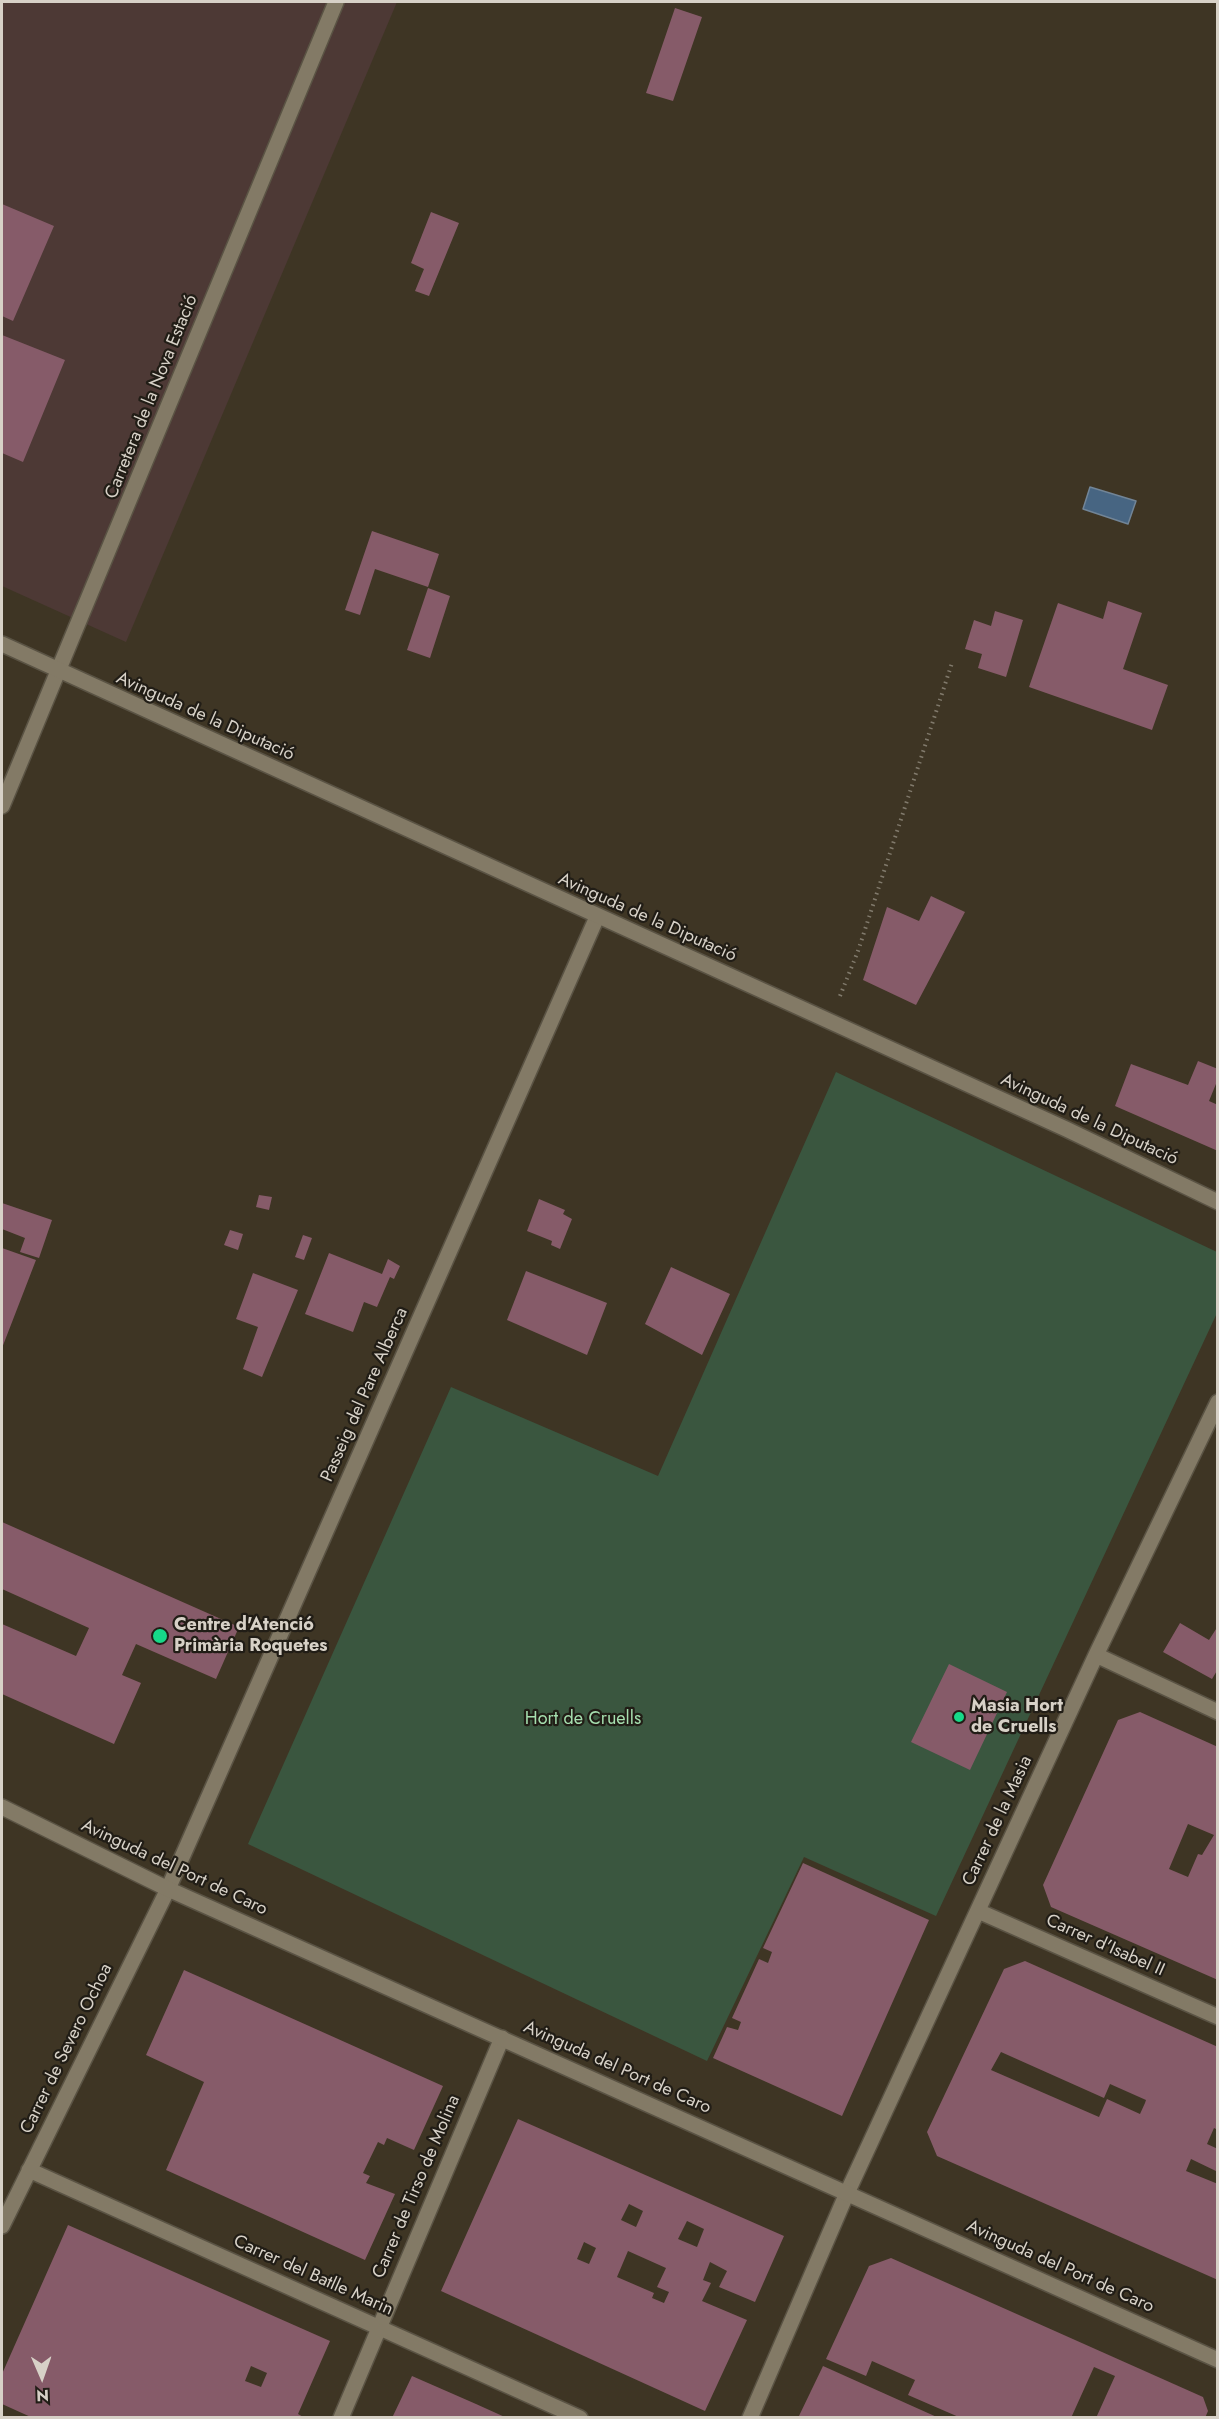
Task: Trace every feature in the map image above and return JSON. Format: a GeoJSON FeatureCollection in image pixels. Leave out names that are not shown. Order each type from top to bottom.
{"type":"FeatureCollection","features":[{"type":"Feature","properties":{"kind":"street","name":"Carretera de la Nova Estació"},"geometry":{"type":"LineString","coordinates":[[2,806],[336,2]]}},
{"type":"Feature","properties":{"kind":"street","name":"Avinguda de la Diputació"},"geometry":{"type":"LineString","coordinates":[[2,644],[1218,1202]]}},
{"type":"Feature","properties":{"kind":"street","name":"Passeig del Pare Alberca"},"geometry":{"type":"LineString","coordinates":[[168,1889],[597,917]]}},
{"type":"Feature","properties":{"kind":"street","name":"Carrer de la Masia"},"geometry":{"type":"LineString","coordinates":[[750,2418],[847,2193],[1096,1655],[1218,1402]]}},
{"type":"Feature","properties":{"kind":"street"},"geometry":{"type":"LineString","coordinates":[[1096,1655],[1218,1712]]}},
{"type":"Feature","properties":{"kind":"street","name":"Avinguda del Port de Caro"},"geometry":{"type":"LineString","coordinates":[[2,1808],[168,1889],[1218,2361]]}},
{"type":"Feature","properties":{"kind":"street","name":"Carrer de Severo Ochoa"},"geometry":{"type":"LineString","coordinates":[[2,2226],[168,1889]]}},
{"type":"Feature","properties":{"kind":"street","name":"Carrer d'Isabel II"},"geometry":{"type":"LineString","coordinates":[[978,1911],[1218,2017]]}},
{"type":"Feature","properties":{"kind":"street","name":"Carrer de Tirso de Molina"},"geometry":{"type":"LineString","coordinates":[[341,2418],[502,2038]]}},
{"type":"Feature","properties":{"kind":"street","name":"Carrer del Batlle Marin"},"geometry":{"type":"LineString","coordinates":[[29,2170],[580,2418]]}},
{"type":"Feature","properties":{"kind":"path"},"geometry":{"type":"LineString","coordinates":[[830,1022],[858,951],[952,663]]}},
{"type":"Feature","properties":{"kind":"shaded area"},"geometry":{"type":"Polygon","coordinates":[[[2,2],[397,2],[126,642],[2,586],[2,2]]]}},
{"type":"Feature","properties":{"kind":"green space","name":"Hort de Cruells"},"geometry":{"type":"Polygon","coordinates":[[[836,1072],[1217,1252],[1217,1313],[936,1916],[804,1857],[707,2061],[248,1844],[451,1387],[658,1476],[836,1072]]]}},
{"type":"Feature","properties":{"kind":"water"},"geometry":{"type":"Polygon","coordinates":[[[1090,487],[1136,501],[1128,524],[1083,509],[1090,487]]]}},
{"type":"Feature","properties":{"kind":"building"},"geometry":{"type":"Polygon","coordinates":[[[675,8],[702,17],[673,101],[646,93],[675,8]]]}},
{"type":"Feature","properties":{"kind":"building"},"geometry":{"type":"Polygon","coordinates":[[[2,204],[54,226],[13,321],[2,316],[2,204]]]}},
{"type":"Feature","properties":{"kind":"building"},"geometry":{"type":"Polygon","coordinates":[[[431,212],[459,223],[429,296],[415,291],[424,269],[411,263],[431,212]]]}},
{"type":"Feature","properties":{"kind":"building"},"geometry":{"type":"Polygon","coordinates":[[[2,335],[65,360],[23,462],[2,453],[2,335]]]}},
{"type":"Feature","properties":{"kind":"building"},"geometry":{"type":"Polygon","coordinates":[[[372,531],[439,554],[428,587],[375,569],[360,615],[345,610],[372,531]]]}},
{"type":"Feature","properties":{"kind":"building"},"geometry":{"type":"Polygon","coordinates":[[[428,588],[450,596],[430,658],[407,650],[428,588]]]}},
{"type":"Feature","properties":{"kind":"building"},"geometry":{"type":"Polygon","coordinates":[[[1108,601],[1142,613],[1123,669],[1168,685],[1152,730],[1029,687],[1058,603],[1103,619],[1108,601]]]}},
{"type":"Feature","properties":{"kind":"building"},"geometry":{"type":"Polygon","coordinates":[[[995,611],[1023,620],[1006,677],[978,668],[982,654],[965,649],[974,620],[991,626],[995,611]]]}},
{"type":"Feature","properties":{"kind":"building"},"geometry":{"type":"Polygon","coordinates":[[[931,896],[965,912],[916,1005],[863,980],[887,907],[919,921],[931,896]]]}},
{"type":"Feature","properties":{"kind":"building"},"geometry":{"type":"Polygon","coordinates":[[[1198,1061],[1218,1069],[1218,1079],[1209,1101],[1218,1105],[1218,1151],[1115,1106],[1131,1064],[1188,1085],[1198,1061]]]}},
{"type":"Feature","properties":{"kind":"building"},"geometry":{"type":"Polygon","coordinates":[[[259,1195],[272,1197],[269,1210],[256,1207],[259,1195]]]}},
{"type":"Feature","properties":{"kind":"building"},"geometry":{"type":"Polygon","coordinates":[[[539,1199],[565,1210],[563,1214],[572,1219],[560,1249],[551,1245],[552,1241],[527,1231],[539,1199]]]}},
{"type":"Feature","properties":{"kind":"building"},"geometry":{"type":"Polygon","coordinates":[[[2,1203],[52,1220],[39,1258],[20,1252],[25,1238],[2,1229],[2,1203]]]}},
{"type":"Feature","properties":{"kind":"building"},"geometry":{"type":"Polygon","coordinates":[[[230,1230],[243,1234],[238,1250],[224,1245],[230,1230]]]}},
{"type":"Feature","properties":{"kind":"building"},"geometry":{"type":"Polygon","coordinates":[[[303,1235],[312,1238],[304,1260],[295,1257],[303,1235]]]}},
{"type":"Feature","properties":{"kind":"building"},"geometry":{"type":"Polygon","coordinates":[[[2,1248],[36,1260],[2,1348],[2,1248]]]}},
{"type":"Feature","properties":{"kind":"building"},"geometry":{"type":"Polygon","coordinates":[[[329,1253],[382,1274],[388,1259],[400,1266],[394,1279],[390,1277],[377,1307],[364,1302],[353,1332],[305,1314],[329,1253]]]}},
{"type":"Feature","properties":{"kind":"building"},"geometry":{"type":"Polygon","coordinates":[[[671,1267],[730,1294],[702,1355],[645,1324],[671,1267]]]}},
{"type":"Feature","properties":{"kind":"building"},"geometry":{"type":"Polygon","coordinates":[[[526,1271],[607,1303],[587,1355],[507,1320],[526,1271]]]}},
{"type":"Feature","properties":{"kind":"building"},"geometry":{"type":"Polygon","coordinates":[[[253,1273],[298,1290],[262,1377],[243,1369],[258,1327],[236,1319],[253,1273]]]}},
{"type":"Feature","properties":{"kind":"building","name":"Centre d'Atenció Primària Roquetes"},"geometry":{"type":"Polygon","coordinates":[[[2,1522],[239,1627],[216,1679],[136,1644],[122,1675],[141,1683],[114,1744],[2,1694],[2,1624],[76,1656],[89,1628],[2,1589],[2,1522]]]}},
{"type":"Feature","properties":{"kind":"building"},"geometry":{"type":"Polygon","coordinates":[[[1180,1623],[1209,1640],[1218,1626],[1218,1669],[1212,1679],[1163,1652],[1180,1623]]]}},
{"type":"Feature","properties":{"kind":"building","name":"Masia Hort de Cruells"},"geometry":{"type":"Polygon","coordinates":[[[949,1664],[1007,1692],[970,1770],[911,1742],[949,1664]]]}},
{"type":"Feature","properties":{"kind":"building"},"geometry":{"type":"Polygon","coordinates":[[[1140,1712],[1218,1747],[1218,1980],[1051,1907],[1043,1885],[1118,1720],[1140,1712]],[[1188,1824],[1169,1869],[1188,1877],[1198,1854],[1202,1855],[1214,1835],[1188,1824]]]}},
{"type":"Feature","properties":{"kind":"building"},"geometry":{"type":"Polygon","coordinates":[[[803,1863],[929,1920],[842,2116],[713,2058],[727,2027],[738,2030],[741,2022],[732,2018],[759,1959],[768,1963],[772,1952],[763,1948],[803,1863]]]}},
{"type":"Feature","properties":{"kind":"building"},"geometry":{"type":"Polygon","coordinates":[[[1025,1961],[1218,2047],[1218,2130],[1214,2128],[1207,2144],[1218,2149],[1218,2172],[1191,2159],[1186,2171],[1218,2184],[1218,2280],[937,2156],[927,2132],[1004,1969],[1025,1961]],[[1001,2052],[991,2070],[1099,2117],[1107,2099],[1140,2114],[1146,2100],[1110,2084],[1104,2098],[1001,2052]]]}},
{"type":"Feature","properties":{"kind":"building"},"geometry":{"type":"Polygon","coordinates":[[[184,1970],[443,2086],[414,2150],[387,2138],[384,2145],[378,2142],[363,2173],[370,2176],[366,2183],[395,2194],[365,2260],[166,2170],[204,2082],[146,2055],[184,1970]]]}},
{"type":"Feature","properties":{"kind":"building"},"geometry":{"type":"Polygon","coordinates":[[[518,2119],[784,2236],[755,2302],[719,2287],[727,2271],[710,2262],[703,2280],[711,2283],[702,2301],[747,2320],[705,2411],[441,2291],[518,2119]],[[629,2204],[621,2220],[636,2227],[643,2211],[629,2204]],[[687,2221],[678,2239],[697,2247],[704,2229],[687,2221]],[[584,2242],[577,2259],[589,2264],[596,2248],[584,2242]],[[628,2251],[617,2277],[654,2293],[652,2298],[664,2303],[669,2292],[657,2287],[666,2268],[628,2251]]]}},
{"type":"Feature","properties":{"kind":"building"},"geometry":{"type":"Polygon","coordinates":[[[68,2225],[330,2341],[298,2414],[305,2418],[33,2418],[2,2404],[2,2374],[68,2225]],[[251,2366],[245,2381],[261,2387],[267,2373],[251,2366]]]}},
{"type":"Feature","properties":{"kind":"building"},"geometry":{"type":"Polygon","coordinates":[[[891,2258],[1203,2397],[1208,2411],[1205,2418],[1096,2418],[1115,2376],[1094,2367],[1071,2418],[961,2418],[908,2395],[915,2380],[872,2361],[866,2376],[826,2359],[869,2266],[891,2258]]]}},
{"type":"Feature","properties":{"kind":"building"},"geometry":{"type":"Polygon","coordinates":[[[823,2366],[939,2418],[798,2418],[823,2366]]]}},
{"type":"Feature","properties":{"kind":"building"},"geometry":{"type":"Polygon","coordinates":[[[412,2376],[476,2404],[507,2418],[392,2418],[412,2376]]]}},
{"type":"Feature","properties":{"kind":"place","name":"Centre d'Atenció Primària Roquetes"},"geometry":{"type":"Point","coordinates":[160,1636]}},
{"type":"Feature","properties":{"kind":"place","name":"Masia Hort de Cruells"},"geometry":{"type":"Point","coordinates":[959,1717]}}]}
